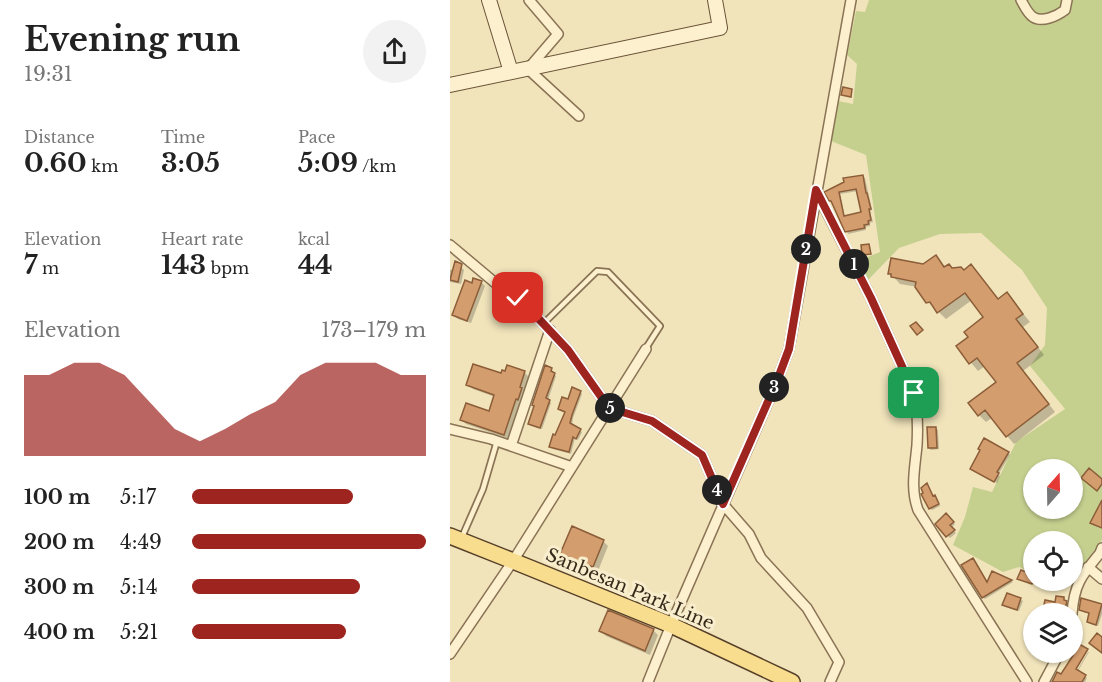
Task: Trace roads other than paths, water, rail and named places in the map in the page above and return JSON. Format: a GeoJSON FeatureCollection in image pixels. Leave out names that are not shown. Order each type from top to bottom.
{"type":"FeatureCollection","features":[{"type":"Feature","properties":{"kind":"main road","name":"Sanbesan Park Line"},"geometry":{"type":"LineString","coordinates":[[455,538],[670,626],[792,682]]}},
{"type":"Feature","properties":{"kind":"street"},"geometry":{"type":"LineString","coordinates":[[489,0],[511,72]]}},
{"type":"Feature","properties":{"kind":"street"},"geometry":{"type":"LineString","coordinates":[[528,69],[558,34],[529,0]]}},
{"type":"Feature","properties":{"kind":"street"},"geometry":{"type":"LineString","coordinates":[[450,85],[720,28],[715,0]]}},
{"type":"Feature","properties":{"kind":"street"},"geometry":{"type":"LineString","coordinates":[[648,682],[789,349],[851,0]]}},
{"type":"Feature","properties":{"kind":"street"},"geometry":{"type":"LineString","coordinates":[[1021,0],[1030,15],[1046,19],[1059,15],[1065,10],[1067,0]]}},
{"type":"Feature","properties":{"kind":"street"},"geometry":{"type":"LineString","coordinates":[[528,69],[579,116]]}},
{"type":"Feature","properties":{"kind":"street"},"geometry":{"type":"LineString","coordinates":[[816,190],[871,298],[914,393],[917,410],[917,444],[913,489],[918,510],[1027,682]]}},
{"type":"Feature","properties":{"kind":"street"},"geometry":{"type":"LineString","coordinates":[[450,245],[506,292],[522,301],[568,350],[609,408],[652,421],[702,455],[723,504],[749,534],[761,558],[807,608],[839,662],[830,682]]}},
{"type":"Feature","properties":{"kind":"street"},"geometry":{"type":"LineString","coordinates":[[511,446],[546,327]]}},
{"type":"Feature","properties":{"kind":"street"},"geometry":{"type":"LineString","coordinates":[[450,654],[513,561],[646,349]]}},
{"type":"Feature","properties":{"kind":"street"},"geometry":{"type":"LineString","coordinates":[[450,429],[497,441],[572,467]]}},
{"type":"Feature","properties":{"kind":"street"},"geometry":{"type":"LineString","coordinates":[[1072,603],[1080,578],[1102,548]]}},
{"type":"Feature","properties":{"kind":"street"},"geometry":{"type":"LineString","coordinates":[[1088,567],[1102,579]]}},
{"type":"Feature","properties":{"kind":"street"},"geometry":{"type":"LineString","coordinates":[[1044,682],[1054,663]]}},
{"type":"Feature","properties":{"kind":"lane"},"geometry":{"type":"LineString","coordinates":[[546,327],[597,271],[608,272],[660,326],[646,349]]}},
{"type":"Feature","properties":{"kind":"lane"},"geometry":{"type":"LineString","coordinates":[[455,538],[483,489],[497,441]]}}]}
